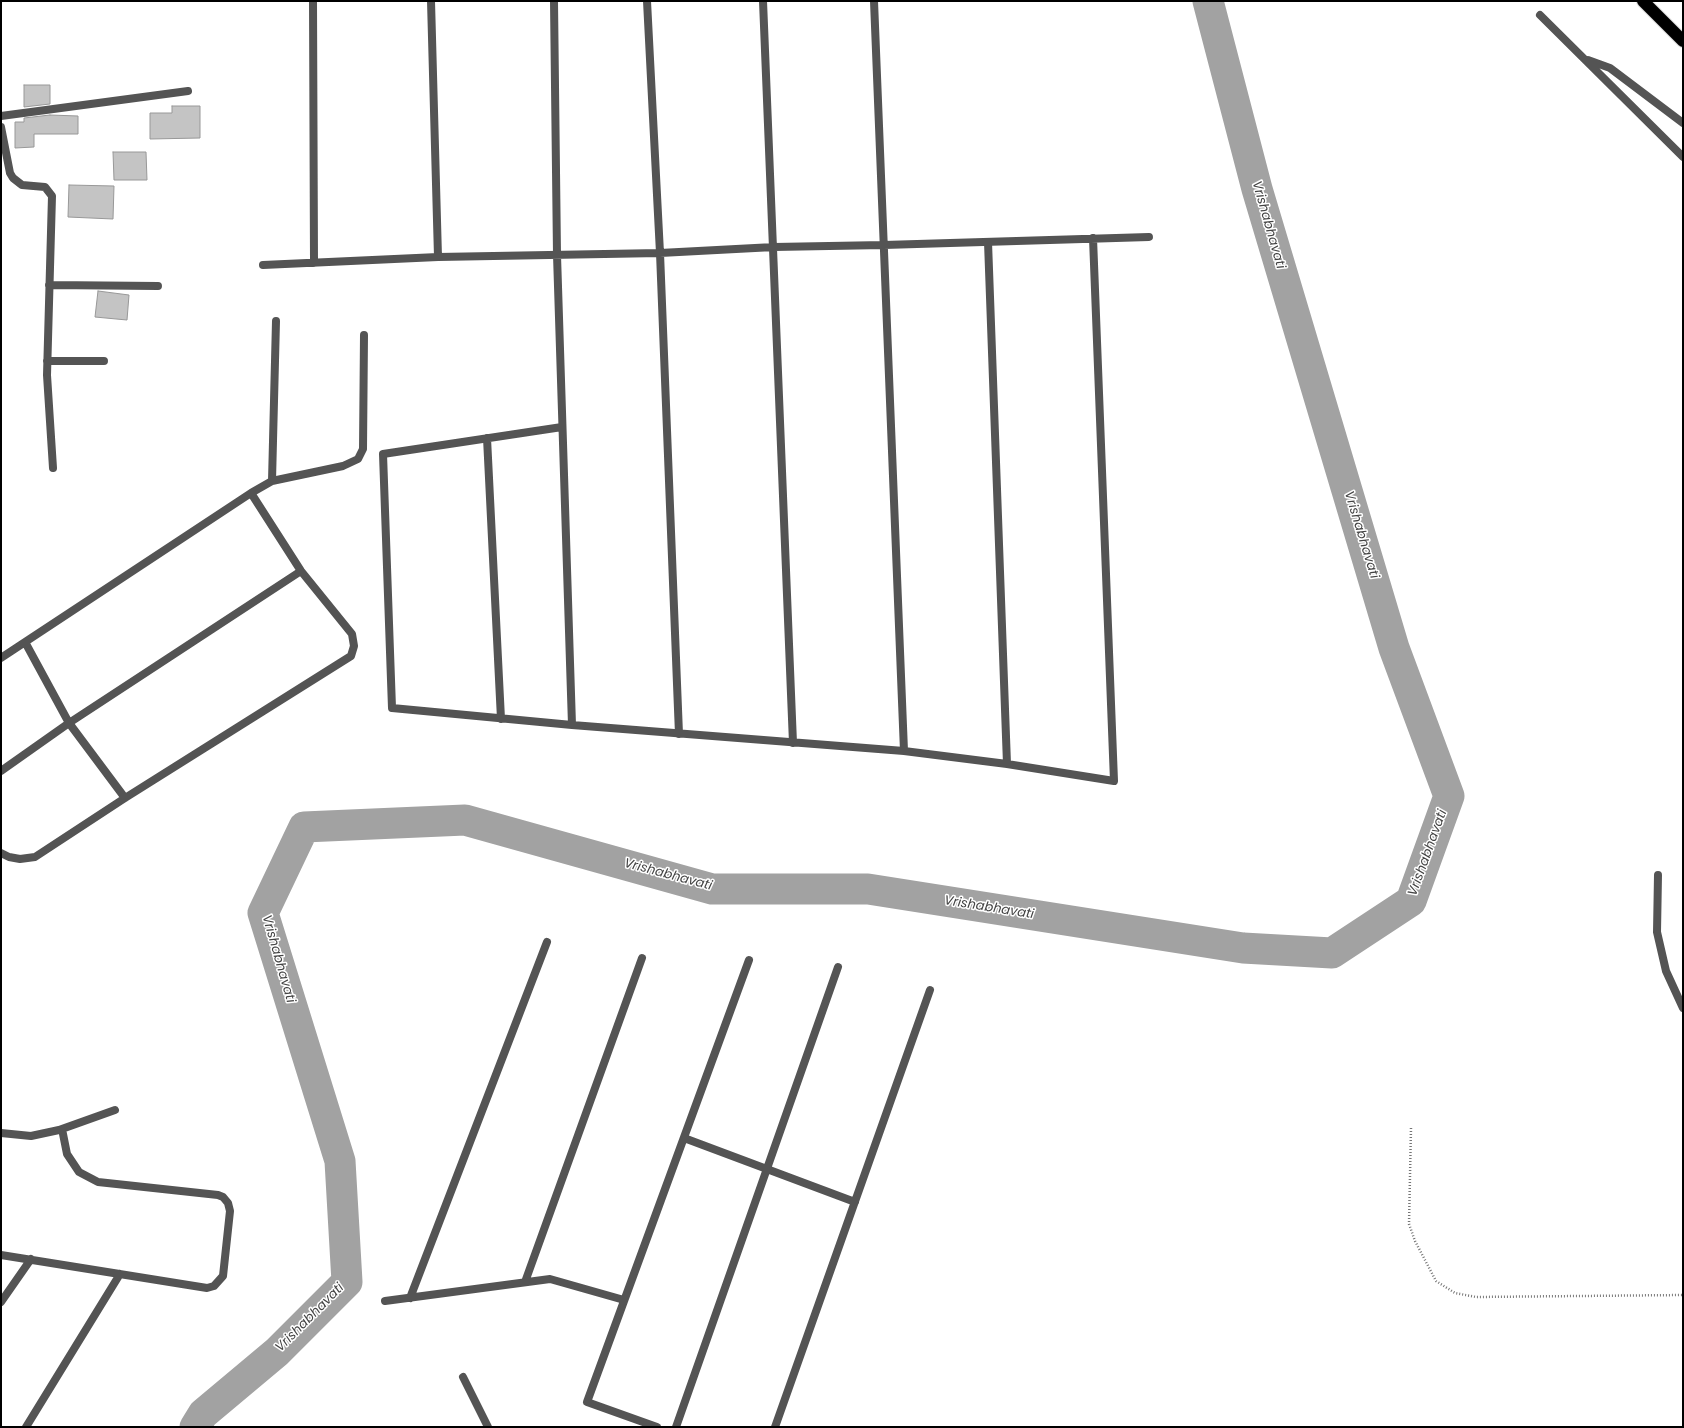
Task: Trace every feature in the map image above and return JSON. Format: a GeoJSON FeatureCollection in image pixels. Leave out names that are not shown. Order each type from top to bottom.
{"type":"FeatureCollection","features":[{"type":"Feature","properties":{"kind":"highway"},"geometry":{"type":"LineString","coordinates":[[1643,1],[1683,40]]}},
{"type":"Feature","properties":{"kind":"street"},"geometry":{"type":"LineString","coordinates":[[314,262],[312,1],[316,1]]}},
{"type":"Feature","properties":{"kind":"street"},"geometry":{"type":"LineString","coordinates":[[431,1],[438,257]]}},
{"type":"Feature","properties":{"kind":"street"},"geometry":{"type":"LineString","coordinates":[[554,1],[557,254],[572,725]]}},
{"type":"Feature","properties":{"kind":"street"},"geometry":{"type":"LineString","coordinates":[[647,1],[660,253],[679,734]]}},
{"type":"Feature","properties":{"kind":"street"},"geometry":{"type":"LineString","coordinates":[[763,1],[793,743]]}},
{"type":"Feature","properties":{"kind":"street"},"geometry":{"type":"LineString","coordinates":[[874,1],[904,751]]}},
{"type":"Feature","properties":{"kind":"street"},"geometry":{"type":"LineString","coordinates":[[1540,15],[1683,157]]}},
{"type":"Feature","properties":{"kind":"street"},"geometry":{"type":"LineString","coordinates":[[1586,60],[1610,68],[1683,123]]}},
{"type":"Feature","properties":{"kind":"street"},"geometry":{"type":"LineString","coordinates":[[1,116],[188,90]]}},
{"type":"Feature","properties":{"kind":"street"},"geometry":{"type":"LineString","coordinates":[[1,126],[10,173],[13,178],[22,185],[45,188],[52,196],[47,361],[53,468]]}},
{"type":"Feature","properties":{"kind":"street"},"geometry":{"type":"LineString","coordinates":[[263,265],[438,257],[660,253],[774,246],[884,245],[1149,236]]}},
{"type":"Feature","properties":{"kind":"street"},"geometry":{"type":"LineString","coordinates":[[562,427],[383,454],[392,708],[679,734],[904,751],[1007,764],[1114,781],[1093,238]]}},
{"type":"Feature","properties":{"kind":"street"},"geometry":{"type":"LineString","coordinates":[[988,242],[1007,764]]}},
{"type":"Feature","properties":{"kind":"street"},"geometry":{"type":"LineString","coordinates":[[49,285],[158,286]]}},
{"type":"Feature","properties":{"kind":"street"},"geometry":{"type":"LineString","coordinates":[[272,481],[276,321]]}},
{"type":"Feature","properties":{"kind":"street"},"geometry":{"type":"LineString","coordinates":[[1,658],[251,493],[272,481],[343,466],[358,459],[363,449],[364,335]]}},
{"type":"Feature","properties":{"kind":"street"},"geometry":{"type":"LineString","coordinates":[[47,361],[104,361]]}},
{"type":"Feature","properties":{"kind":"street"},"geometry":{"type":"LineString","coordinates":[[487,438],[502,719]]}},
{"type":"Feature","properties":{"kind":"street"},"geometry":{"type":"LineString","coordinates":[[1,853],[9,857],[20,859],[35,857],[125,798],[351,656],[354,646],[352,634],[301,571],[251,493]]}},
{"type":"Feature","properties":{"kind":"street"},"geometry":{"type":"LineString","coordinates":[[1,772],[69,723],[301,571]]}},
{"type":"Feature","properties":{"kind":"street"},"geometry":{"type":"LineString","coordinates":[[25,642],[69,723],[125,798]]}},
{"type":"Feature","properties":{"kind":"street"},"geometry":{"type":"LineString","coordinates":[[1658,875],[1657,932],[1666,971],[1683,1008]]}},
{"type":"Feature","properties":{"kind":"street"},"geometry":{"type":"LineString","coordinates":[[410,1298],[547,942]]}},
{"type":"Feature","properties":{"kind":"street"},"geometry":{"type":"LineString","coordinates":[[525,1282],[642,958]]}},
{"type":"Feature","properties":{"kind":"street"},"geometry":{"type":"LineString","coordinates":[[657,1427],[587,1402],[749,960]]}},
{"type":"Feature","properties":{"kind":"street"},"geometry":{"type":"LineString","coordinates":[[676,1427],[838,967]]}},
{"type":"Feature","properties":{"kind":"street"},"geometry":{"type":"LineString","coordinates":[[775,1427],[930,990]]}},
{"type":"Feature","properties":{"kind":"street"},"geometry":{"type":"LineString","coordinates":[[1,1133],[31,1136],[62,1129],[115,1110]]}},
{"type":"Feature","properties":{"kind":"street"},"geometry":{"type":"LineString","coordinates":[[1,1255],[206,1288],[214,1286],[223,1276],[230,1211],[228,1204],[223,1197],[218,1195],[98,1182],[79,1172],[67,1154],[62,1129]]}},
{"type":"Feature","properties":{"kind":"street"},"geometry":{"type":"LineString","coordinates":[[684,1138],[855,1202]]}},
{"type":"Feature","properties":{"kind":"street"},"geometry":{"type":"LineString","coordinates":[[1,1302],[31,1259]]}},
{"type":"Feature","properties":{"kind":"street"},"geometry":{"type":"LineString","coordinates":[[26,1427],[120,1274]]}},
{"type":"Feature","properties":{"kind":"street"},"geometry":{"type":"LineString","coordinates":[[385,1301],[550,1279],[624,1300]]}},
{"type":"Feature","properties":{"kind":"street"},"geometry":{"type":"LineString","coordinates":[[463,1378],[488,1427]]}},
{"type":"Feature","properties":{"kind":"path"},"geometry":{"type":"LineString","coordinates":[[1411,1128],[1409,1224],[1414,1241],[1436,1281],[1455,1293],[1476,1297],[1683,1295]]}},
{"type":"Feature","properties":{"kind":"building"},"geometry":{"type":"Polygon","coordinates":[[[24,85],[50,85],[50,104],[24,107],[24,85]]]}},
{"type":"Feature","properties":{"kind":"building"},"geometry":{"type":"Polygon","coordinates":[[[172,106],[200,106],[200,138],[150,139],[150,113],[172,113],[172,106]]]}},
{"type":"Feature","properties":{"kind":"building"},"geometry":{"type":"Polygon","coordinates":[[[50,115],[78,116],[78,134],[34,134],[34,147],[15,148],[15,122],[24,122],[24,118],[50,115]]]}},
{"type":"Feature","properties":{"kind":"building"},"geometry":{"type":"Polygon","coordinates":[[[113,152],[146,152],[147,180],[114,180],[113,152]]]}},
{"type":"Feature","properties":{"kind":"building"},"geometry":{"type":"Polygon","coordinates":[[[69,185],[114,186],[113,219],[68,217],[69,185]]]}},
{"type":"Feature","properties":{"kind":"building"},"geometry":{"type":"Polygon","coordinates":[[[98,291],[129,295],[127,320],[95,317],[98,291]]]}},
{"type":"Feature","properties":{"kind":"waterway","name":"Vrishabhavati"},"geometry":{"type":"LineString","coordinates":[[195,1427],[203,1414],[277,1352],[347,1282],[340,1161],[263,913],[304,827],[465,820],[712,889],[868,889],[1243,948],[1332,953],[1411,901],[1449,796],[1394,648],[1257,189],[1208,1]]}}]}
